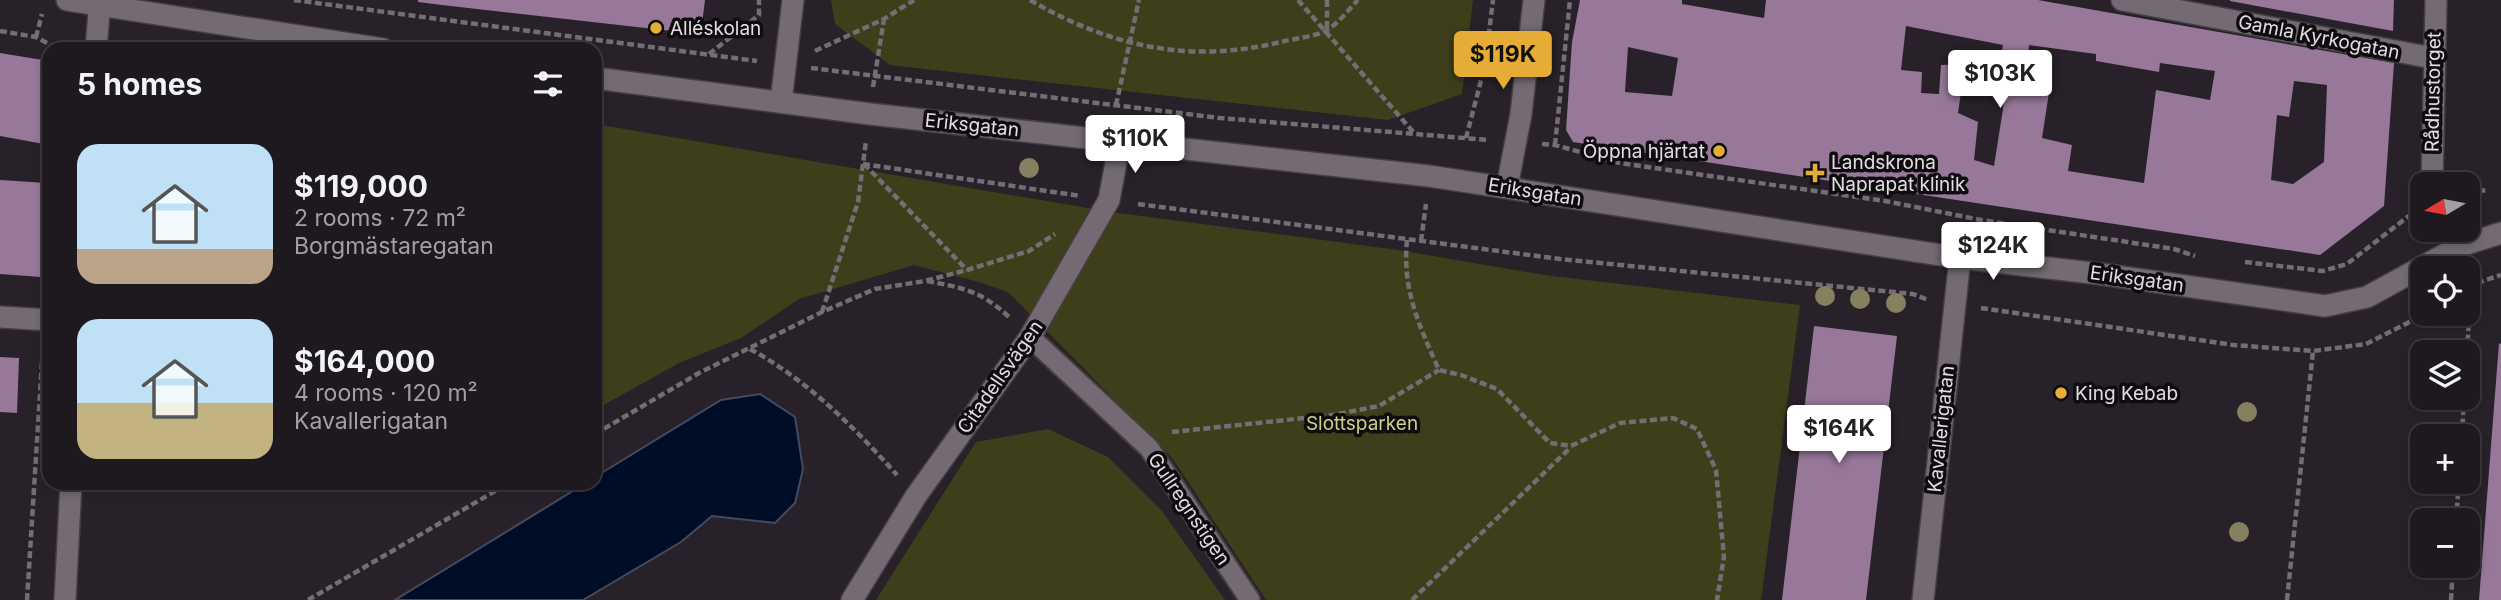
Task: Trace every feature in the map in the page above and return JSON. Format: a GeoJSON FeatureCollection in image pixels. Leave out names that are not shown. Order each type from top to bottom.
{"type":"FeatureCollection","features":[{"type":"Feature","properties":{"kind":"street"},"geometry":{"type":"LineString","coordinates":[[67,0],[340,42]]}},
{"type":"Feature","properties":{"kind":"street"},"geometry":{"type":"LineString","coordinates":[[781,102],[793,0]]}},
{"type":"Feature","properties":{"kind":"street"},"geometry":{"type":"LineString","coordinates":[[1507,187],[1516,142],[1534,0]]}},
{"type":"Feature","properties":{"kind":"street","name":"Gamla Kyrkogatan"},"geometry":{"type":"LineString","coordinates":[[2122,0],[2433,58]]}},
{"type":"Feature","properties":{"kind":"street","name":"Rådhustorget"},"geometry":{"type":"LineString","coordinates":[[2432,172],[2436,0]]}},
{"type":"Feature","properties":{"kind":"street"},"geometry":{"type":"LineString","coordinates":[[97,42],[100,3]]}},
{"type":"Feature","properties":{"kind":"street","name":"Eriksgatan"},"geometry":{"type":"LineString","coordinates":[[602,79],[870,114],[1429,176],[1960,258],[2101,274],[2325,306],[2367,297],[2449,242]]}},
{"type":"Feature","properties":{"kind":"street","name":"Citadellsvägen"},"geometry":{"type":"LineString","coordinates":[[852,600],[916,496],[1030,337],[1109,200],[1120,141]]}},
{"type":"Feature","properties":{"kind":"street","name":"Eriksgatan"},"geometry":{"type":"LineString","coordinates":[[2480,235],[2501,233]]}},
{"type":"Feature","properties":{"kind":"street","name":"Kavallerigatan"},"geometry":{"type":"LineString","coordinates":[[1923,600],[1960,258]]}},
{"type":"Feature","properties":{"kind":"street"},"geometry":{"type":"LineString","coordinates":[[0,317],[42,320]]}},
{"type":"Feature","properties":{"kind":"street"},"geometry":{"type":"LineString","coordinates":[[65,600],[71,490]]}},
{"type":"Feature","properties":{"kind":"lane","name":"Gullregnstigen"},"geometry":{"type":"LineString","coordinates":[[1030,337],[1149,448],[1250,600]]}},
{"type":"Feature","properties":{"kind":"path"},"geometry":{"type":"LineString","coordinates":[[294,0],[787,65],[1220,118],[1556,145],[1620,163],[1885,201],[1981,220],[2174,249],[2202,258]]}},
{"type":"Feature","properties":{"kind":"path"},"geometry":{"type":"LineString","coordinates":[[709,54],[759,15],[760,0]]}},
{"type":"Feature","properties":{"kind":"path"},"geometry":{"type":"LineString","coordinates":[[787,65],[884,19],[914,0]]}},
{"type":"Feature","properties":{"kind":"path"},"geometry":{"type":"LineString","coordinates":[[1030,0],[1062,19],[1129,42],[1159,49],[1213,51],[1255,48],[1327,30],[1358,0]]}},
{"type":"Feature","properties":{"kind":"path"},"geometry":{"type":"LineString","coordinates":[[1116,106],[1139,0]]}},
{"type":"Feature","properties":{"kind":"path"},"geometry":{"type":"LineString","coordinates":[[1298,0],[1416,134]]}},
{"type":"Feature","properties":{"kind":"path"},"geometry":{"type":"LineString","coordinates":[[1326,0],[1327,30]]}},
{"type":"Feature","properties":{"kind":"path"},"geometry":{"type":"LineString","coordinates":[[1466,138],[1485,65],[1493,0]]}},
{"type":"Feature","properties":{"kind":"path"},"geometry":{"type":"LineString","coordinates":[[1556,145],[1570,0]]}},
{"type":"Feature","properties":{"kind":"path"},"geometry":{"type":"LineString","coordinates":[[36,37],[42,12]]}},
{"type":"Feature","properties":{"kind":"path"},"geometry":{"type":"LineString","coordinates":[[822,312],[858,202],[884,19]]}},
{"type":"Feature","properties":{"kind":"path"},"geometry":{"type":"LineString","coordinates":[[0,31],[36,37],[45,42]]}},
{"type":"Feature","properties":{"kind":"path"},"geometry":{"type":"LineString","coordinates":[[863,164],[1109,200],[1560,259],[1913,294],[1932,301],[2233,345],[2313,351],[2366,344],[2410,322]]}},
{"type":"Feature","properties":{"kind":"path"},"geometry":{"type":"LineString","coordinates":[[863,164],[967,270]]}},
{"type":"Feature","properties":{"kind":"path"},"geometry":{"type":"LineString","coordinates":[[2480,191],[2487,190]]}},
{"type":"Feature","properties":{"kind":"path"},"geometry":{"type":"LineString","coordinates":[[2243,262],[2323,271],[2347,264],[2410,214]]}},
{"type":"Feature","properties":{"kind":"path"},"geometry":{"type":"LineString","coordinates":[[602,430],[699,373],[874,289],[926,281],[1029,251],[1063,229]]}},
{"type":"Feature","properties":{"kind":"path"},"geometry":{"type":"LineString","coordinates":[[1407,239],[1406,283],[1415,316],[1438,370]]}},
{"type":"Feature","properties":{"kind":"path"},"geometry":{"type":"LineString","coordinates":[[2480,282],[2501,275]]}},
{"type":"Feature","properties":{"kind":"path"},"geometry":{"type":"LineString","coordinates":[[926,281],[970,289],[996,305],[1030,337]]}},
{"type":"Feature","properties":{"kind":"path"},"geometry":{"type":"LineString","coordinates":[[749,349],[774,362],[812,391],[866,441],[916,496]]}},
{"type":"Feature","properties":{"kind":"path"},"geometry":{"type":"LineString","coordinates":[[2287,600],[2313,351]]}},
{"type":"Feature","properties":{"kind":"path"},"geometry":{"type":"LineString","coordinates":[[1149,448],[1175,430],[1333,415],[1379,405],[1438,370],[1461,375],[1497,389],[1550,443],[1571,446]]}},
{"type":"Feature","properties":{"kind":"path"},"geometry":{"type":"LineString","coordinates":[[27,600],[42,390]]}},
{"type":"Feature","properties":{"kind":"path"},"geometry":{"type":"LineString","coordinates":[[1412,600],[1571,446],[1620,423],[1673,418],[1697,429],[1716,470],[1724,557],[1717,600]]}},
{"type":"Feature","properties":{"kind":"path"},"geometry":{"type":"LineString","coordinates":[[309,600],[497,490]]}},
{"type":"Feature","properties":{"kind":"path"},"geometry":{"type":"LineString","coordinates":[[2451,600],[2453,578]]}},
{"type":"Feature","properties":{"kind":"green space"},"geometry":{"type":"Polygon","coordinates":[[[831,0],[1473,0],[1462,94],[1388,120],[890,65],[835,24],[831,0]]]}},
{"type":"Feature","properties":{"kind":"green space","name":"Slottsparken"},"geometry":{"type":"Polygon","coordinates":[[[602,125],[1111,212],[1398,250],[1544,275],[1800,305],[1761,600],[1266,600],[1173,459],[1008,292],[914,265],[799,299],[741,338],[679,363],[602,406],[602,125]]]}},
{"type":"Feature","properties":{"kind":"green space"},"geometry":{"type":"Polygon","coordinates":[[[1048,429],[1108,457],[1162,511],[1225,600],[876,600],[976,442],[1048,429]]]}},
{"type":"Feature","properties":{"kind":"water"},"geometry":{"type":"Polygon","coordinates":[[[760,394],[795,417],[803,469],[795,503],[775,523],[712,516],[681,542],[583,600],[395,600],[575,490],[602,490],[602,473],[721,400],[760,394]]]}},
{"type":"Feature","properties":{"kind":"building"},"geometry":{"type":"Polygon","coordinates":[[[418,0],[705,0],[702,24],[682,21],[681,32],[418,0]]]}},
{"type":"Feature","properties":{"kind":"building"},"geometry":{"type":"Polygon","coordinates":[[[1580,0],[1682,0],[1682,4],[1764,18],[1766,0],[2038,0],[2394,63],[2384,206],[2320,255],[1573,142],[1566,130],[1572,42],[1580,0]],[[1906,26],[1901,70],[1922,72],[1921,93],[1939,94],[1941,65],[1965,64],[1958,113],[1978,122],[1974,160],[1994,166],[2006,90],[2025,93],[2028,68],[2052,73],[2042,138],[2072,145],[2068,171],[2144,183],[2156,90],[2210,100],[2215,71],[2160,63],[2159,72],[2096,61],[2096,54],[2029,45],[2028,60],[2001,57],[2003,45],[1906,26]],[[1628,47],[1625,92],[1672,96],[1678,58],[1628,47]],[[2294,81],[2289,117],[2277,115],[2271,180],[2293,184],[2324,162],[2327,85],[2294,81]]]}},
{"type":"Feature","properties":{"kind":"building"},"geometry":{"type":"Polygon","coordinates":[[[2394,0],[2393,31],[2230,1],[2394,0]]]}},
{"type":"Feature","properties":{"kind":"building"},"geometry":{"type":"Polygon","coordinates":[[[0,53],[42,60],[42,144],[0,136],[0,53]]]}},
{"type":"Feature","properties":{"kind":"building"},"geometry":{"type":"Polygon","coordinates":[[[0,180],[42,183],[41,277],[0,274],[0,180]]]}},
{"type":"Feature","properties":{"kind":"building"},"geometry":{"type":"Polygon","coordinates":[[[1814,326],[1897,336],[1866,600],[1782,600],[1814,326]]]}},
{"type":"Feature","properties":{"kind":"building"},"geometry":{"type":"Polygon","coordinates":[[[2499,343],[2501,600],[2479,600],[2499,343]]]}},
{"type":"Feature","properties":{"kind":"building"},"geometry":{"type":"Polygon","coordinates":[[[0,357],[19,358],[17,413],[0,412],[0,357]]]}},
{"type":"Feature","properties":{"kind":"place","name":"Alléskolan"},"geometry":{"type":"Point","coordinates":[656,28]}},
{"type":"Feature","properties":{"kind":"place","name":"Öppna hjärtat"},"geometry":{"type":"Point","coordinates":[1719,151]}},
{"type":"Feature","properties":{"kind":"place","name":"Landskrona Naprapat klinik"},"geometry":{"type":"Point","coordinates":[1815,173]}},
{"type":"Feature","properties":{"kind":"place","name":"King Kebab"},"geometry":{"type":"Point","coordinates":[2061,393]}}]}
